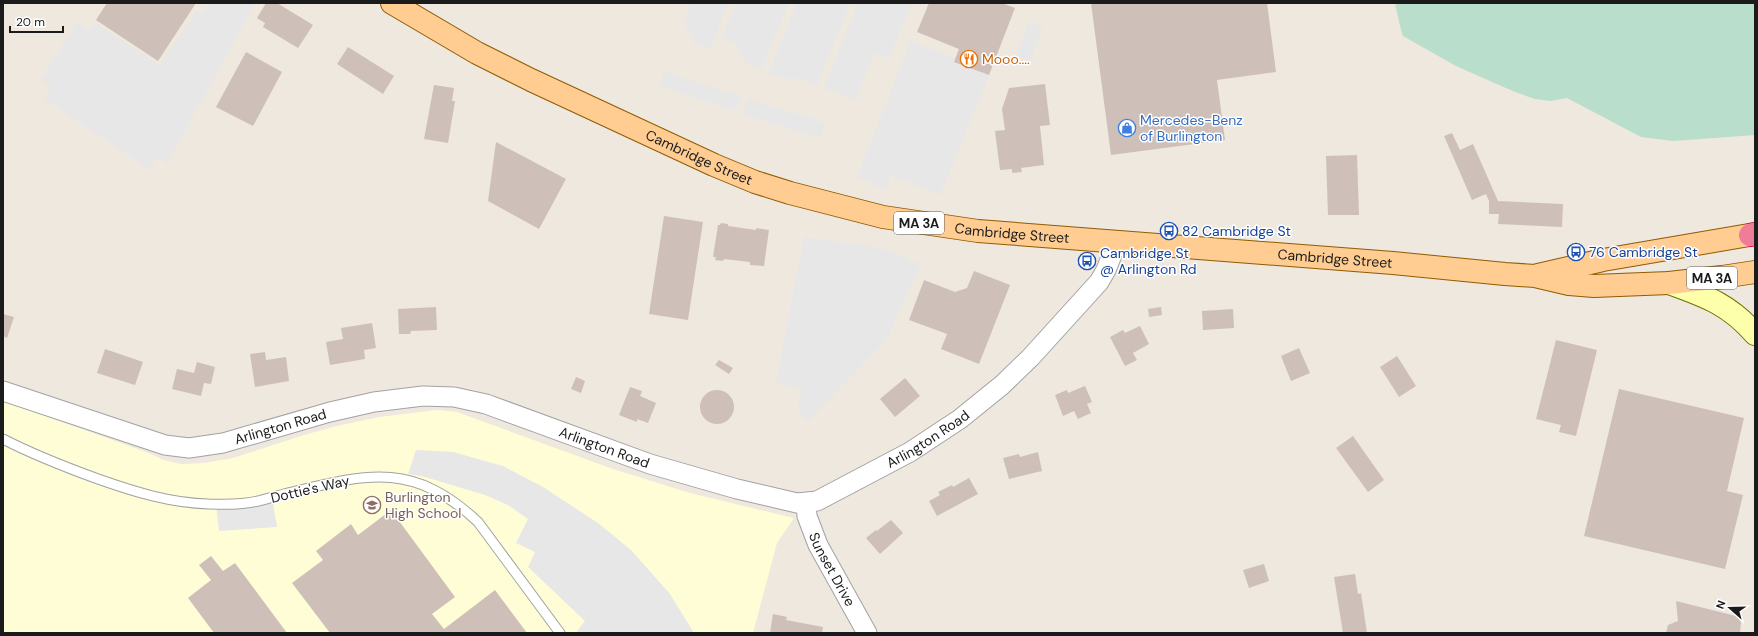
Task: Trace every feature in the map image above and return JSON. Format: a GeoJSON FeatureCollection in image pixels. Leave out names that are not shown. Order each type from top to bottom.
{"type":"FeatureCollection","features":[{"type":"Feature","properties":{"kind":"main road","name":"Cambridge Street"},"geometry":{"type":"LineString","coordinates":[[392,3],[477,52],[531,80],[714,165],[771,187],[852,210],[917,223],[978,231],[1394,263],[1535,276],[1569,284],[1594,286],[1669,283],[1755,272]]}},
{"type":"Feature","properties":{"kind":"main road","name":"Cambridge Street"},"geometry":{"type":"LineString","coordinates":[[1535,276],[1603,260],[1753,235]]}},
{"type":"Feature","properties":{"kind":"main road"},"geometry":{"type":"LineString","coordinates":[[1669,283],[1711,299],[1742,319],[1755,334]]}},
{"type":"Feature","properties":{"kind":"street","name":"Arlington Road"},"geometry":{"type":"LineString","coordinates":[[3,391],[165,446],[179,448],[200,447],[224,443],[351,407],[406,398],[438,396],[454,397],[486,404],[657,466],[769,497],[797,503],[817,501],[910,452],[980,404],[1030,358],[1100,282],[1117,242]]}},
{"type":"Feature","properties":{"kind":"street","name":"Sunset Drive"},"geometry":{"type":"LineString","coordinates":[[806,502],[807,516],[818,545],[867,633]]}},
{"type":"Feature","properties":{"kind":"lane","name":"Dottie's Way"},"geometry":{"type":"LineString","coordinates":[[3,440],[56,464],[123,488],[165,500],[209,504],[247,503],[345,479],[371,476],[406,480],[420,484],[449,498],[461,506],[478,522],[560,633]]}},
{"type":"Feature","properties":{"kind":"shaded area"},"geometry":{"type":"Polygon","coordinates":[[[209,3],[255,3],[167,164],[157,157],[149,169],[44,99],[52,87],[41,80],[77,22],[90,31],[95,23],[160,65],[196,11],[202,14],[209,3]]]}},
{"type":"Feature","properties":{"kind":"shaded area"},"geometry":{"type":"Polygon","coordinates":[[[691,3],[728,3],[710,49],[695,44],[684,21],[691,3]]]}},
{"type":"Feature","properties":{"kind":"shaded area"},"geometry":{"type":"Polygon","coordinates":[[[736,3],[789,3],[761,70],[747,64],[735,43],[722,38],[736,3]]]}},
{"type":"Feature","properties":{"kind":"shaded area"},"geometry":{"type":"Polygon","coordinates":[[[797,3],[850,3],[817,85],[802,79],[782,78],[769,73],[797,3]]]}},
{"type":"Feature","properties":{"kind":"shaded area"},"geometry":{"type":"Polygon","coordinates":[[[858,3],[907,3],[911,5],[889,58],[874,53],[855,100],[824,88],[858,3]]]}},
{"type":"Feature","properties":{"kind":"shaded area"},"geometry":{"type":"Polygon","coordinates":[[[1029,22],[1043,27],[1030,61],[1016,56],[1029,22]]]}},
{"type":"Feature","properties":{"kind":"shaded area"},"geometry":{"type":"Polygon","coordinates":[[[911,41],[955,59],[954,62],[989,75],[940,195],[891,175],[885,189],[857,177],[911,41]]]}},
{"type":"Feature","properties":{"kind":"shaded area"},"geometry":{"type":"Polygon","coordinates":[[[664,72],[740,96],[736,111],[659,86],[664,72]]]}},
{"type":"Feature","properties":{"kind":"shaded area"},"geometry":{"type":"Polygon","coordinates":[[[748,99],[825,123],[820,138],[743,114],[748,99]]]}},
{"type":"Feature","properties":{"kind":"shaded area"},"geometry":{"type":"Polygon","coordinates":[[[804,237],[876,247],[905,257],[920,265],[887,339],[808,421],[798,410],[802,387],[776,384],[804,237]]]}},
{"type":"Feature","properties":{"kind":"shaded area","name":"Burlington High School"},"geometry":{"type":"Polygon","coordinates":[[[3,401],[146,452],[164,460],[181,464],[204,463],[233,458],[304,435],[379,417],[437,410],[457,412],[613,469],[690,493],[794,518],[777,543],[753,633],[3,633],[3,401]]]}},
{"type":"Feature","properties":{"kind":"shaded area"},"geometry":{"type":"Polygon","coordinates":[[[416,450],[453,452],[503,466],[543,487],[598,523],[631,550],[670,594],[694,633],[578,633],[577,631],[585,621],[528,567],[535,552],[516,543],[528,519],[508,505],[485,495],[425,477],[408,474],[416,450]]]}},
{"type":"Feature","properties":{"kind":"shaded area"},"geometry":{"type":"Polygon","coordinates":[[[272,497],[277,527],[219,531],[216,504],[272,497]]]}},
{"type":"Feature","properties":{"kind":"green space"},"geometry":{"type":"Polygon","coordinates":[[[1395,3],[1755,3],[1755,135],[1673,141],[1641,137],[1567,98],[1551,101],[1535,99],[1515,92],[1456,66],[1403,36],[1395,3]]]}},
{"type":"Feature","properties":{"kind":"building"},"geometry":{"type":"Polygon","coordinates":[[[107,3],[196,3],[158,61],[96,20],[107,3]]]}},
{"type":"Feature","properties":{"kind":"building"},"geometry":{"type":"Polygon","coordinates":[[[266,3],[277,3],[313,25],[298,48],[263,27],[265,23],[257,18],[266,3]]]}},
{"type":"Feature","properties":{"kind":"building"},"geometry":{"type":"Polygon","coordinates":[[[929,3],[1002,3],[1015,8],[989,75],[954,62],[959,49],[917,32],[929,3]]]}},
{"type":"Feature","properties":{"kind":"building"},"geometry":{"type":"Polygon","coordinates":[[[1091,3],[1267,3],[1276,72],[1217,80],[1225,140],[1111,155],[1091,3]]]}},
{"type":"Feature","properties":{"kind":"building"},"geometry":{"type":"Polygon","coordinates":[[[348,47],[394,76],[383,94],[337,64],[348,47]]]}},
{"type":"Feature","properties":{"kind":"building"},"geometry":{"type":"Polygon","coordinates":[[[246,52],[282,72],[253,126],[216,107],[246,52]]]}},
{"type":"Feature","properties":{"kind":"building"},"geometry":{"type":"Polygon","coordinates":[[[1045,84],[1050,125],[1040,126],[1044,165],[1021,168],[1022,172],[1012,173],[1012,169],[1000,170],[995,131],[1005,130],[1002,109],[1009,88],[1045,84]]]}},
{"type":"Feature","properties":{"kind":"building"},"geometry":{"type":"Polygon","coordinates":[[[434,85],[454,88],[452,101],[455,101],[448,143],[424,139],[434,85]]]}},
{"type":"Feature","properties":{"kind":"building"},"geometry":{"type":"Polygon","coordinates":[[[1452,133],[1460,150],[1473,144],[1498,201],[1563,204],[1562,227],[1498,224],[1499,214],[1489,214],[1489,201],[1486,194],[1472,200],[1444,136],[1452,133]]]}},
{"type":"Feature","properties":{"kind":"building"},"geometry":{"type":"Polygon","coordinates":[[[496,142],[566,179],[539,229],[488,201],[496,142]]]}},
{"type":"Feature","properties":{"kind":"building"},"geometry":{"type":"Polygon","coordinates":[[[1357,155],[1359,215],[1328,215],[1326,156],[1357,155]]]}},
{"type":"Feature","properties":{"kind":"building"},"geometry":{"type":"Polygon","coordinates":[[[664,216],[703,222],[688,320],[649,314],[664,216]]]}},
{"type":"Feature","properties":{"kind":"building"},"geometry":{"type":"Polygon","coordinates":[[[721,223],[728,224],[728,226],[756,230],[756,228],[769,230],[764,266],[750,265],[750,262],[724,259],[723,261],[715,260],[716,257],[713,257],[718,225],[721,223]]]}},
{"type":"Feature","properties":{"kind":"building"},"geometry":{"type":"Polygon","coordinates":[[[974,271],[1010,285],[979,364],[941,349],[947,334],[909,320],[924,280],[955,292],[967,288],[974,271]]]}},
{"type":"Feature","properties":{"kind":"building"},"geometry":{"type":"Polygon","coordinates":[[[436,307],[437,330],[411,331],[410,334],[399,334],[398,309],[436,307]]]}},
{"type":"Feature","properties":{"kind":"building"},"geometry":{"type":"Polygon","coordinates":[[[1161,307],[1162,315],[1149,317],[1148,309],[1161,307]]]}},
{"type":"Feature","properties":{"kind":"building"},"geometry":{"type":"Polygon","coordinates":[[[1233,309],[1234,328],[1203,330],[1202,311],[1233,309]]]}},
{"type":"Feature","properties":{"kind":"building"},"geometry":{"type":"Polygon","coordinates":[[[3,314],[14,317],[7,338],[3,336],[3,314]]]}},
{"type":"Feature","properties":{"kind":"building"},"geometry":{"type":"Polygon","coordinates":[[[372,323],[376,348],[364,350],[365,359],[330,365],[326,342],[343,339],[341,328],[372,323]]]}},
{"type":"Feature","properties":{"kind":"building"},"geometry":{"type":"Polygon","coordinates":[[[1140,326],[1149,344],[1133,353],[1137,360],[1125,366],[1110,337],[1123,330],[1125,333],[1140,326]]]}},
{"type":"Feature","properties":{"kind":"building"},"geometry":{"type":"Polygon","coordinates":[[[1556,340],[1597,350],[1576,436],[1559,432],[1561,425],[1536,419],[1556,340]]]}},
{"type":"Feature","properties":{"kind":"building"},"geometry":{"type":"Polygon","coordinates":[[[1299,348],[1310,373],[1291,381],[1281,356],[1299,348]]]}},
{"type":"Feature","properties":{"kind":"building"},"geometry":{"type":"Polygon","coordinates":[[[105,349],[143,362],[135,385],[97,373],[105,349]]]}},
{"type":"Feature","properties":{"kind":"building"},"geometry":{"type":"Polygon","coordinates":[[[265,352],[266,360],[286,357],[289,381],[255,387],[250,354],[265,352]]]}},
{"type":"Feature","properties":{"kind":"building"},"geometry":{"type":"Polygon","coordinates":[[[1397,356],[1416,386],[1399,397],[1380,367],[1397,356]]]}},
{"type":"Feature","properties":{"kind":"building"},"geometry":{"type":"Polygon","coordinates":[[[719,360],[733,368],[729,374],[715,365],[719,360]]]}},
{"type":"Feature","properties":{"kind":"building"},"geometry":{"type":"Polygon","coordinates":[[[197,362],[215,367],[211,384],[204,383],[201,396],[172,389],[177,369],[194,373],[197,362]]]}},
{"type":"Feature","properties":{"kind":"building"},"geometry":{"type":"Polygon","coordinates":[[[576,377],[585,381],[581,393],[571,389],[576,377]]]}},
{"type":"Feature","properties":{"kind":"building"},"geometry":{"type":"Polygon","coordinates":[[[905,378],[920,396],[895,417],[880,399],[905,378]]]}},
{"type":"Feature","properties":{"kind":"building"},"geometry":{"type":"Polygon","coordinates":[[[1085,386],[1092,402],[1087,404],[1091,413],[1078,419],[1074,411],[1063,416],[1055,395],[1067,390],[1068,393],[1085,386]]]}},
{"type":"Feature","properties":{"kind":"building"},"geometry":{"type":"Polygon","coordinates":[[[630,387],[642,391],[640,396],[656,403],[648,423],[637,419],[637,422],[619,415],[630,387]]]}},
{"type":"Feature","properties":{"kind":"building"},"geometry":{"type":"Polygon","coordinates":[[[1619,389],[1744,418],[1727,491],[1743,495],[1725,569],[1584,536],[1619,389]]]}},
{"type":"Feature","properties":{"kind":"building"},"geometry":{"type":"Polygon","coordinates":[[[717,390],[729,395],[734,407],[729,419],[717,424],[705,419],[700,407],[705,395],[717,390]]]}},
{"type":"Feature","properties":{"kind":"building"},"geometry":{"type":"Polygon","coordinates":[[[1353,436],[1384,480],[1368,492],[1336,448],[1353,436]]]}},
{"type":"Feature","properties":{"kind":"building"},"geometry":{"type":"Polygon","coordinates":[[[1038,452],[1042,471],[1009,479],[1003,458],[1019,454],[1020,457],[1038,452]]]}},
{"type":"Feature","properties":{"kind":"building"},"geometry":{"type":"Polygon","coordinates":[[[969,478],[978,494],[937,516],[929,501],[940,495],[938,492],[952,485],[953,487],[969,478]]]}},
{"type":"Feature","properties":{"kind":"building"},"geometry":{"type":"Polygon","coordinates":[[[391,510],[455,597],[432,614],[444,629],[495,590],[527,633],[330,633],[292,583],[323,560],[316,551],[351,524],[358,535],[391,510]]]}},
{"type":"Feature","properties":{"kind":"building"},"geometry":{"type":"Polygon","coordinates":[[[891,520],[903,533],[880,554],[866,538],[891,520]]]}},
{"type":"Feature","properties":{"kind":"building"},"geometry":{"type":"Polygon","coordinates":[[[211,556],[223,571],[235,563],[287,633],[214,633],[188,598],[211,580],[199,565],[211,556]]]}},
{"type":"Feature","properties":{"kind":"building"},"geometry":{"type":"Polygon","coordinates":[[[1264,564],[1269,581],[1249,588],[1243,570],[1264,564]]]}},
{"type":"Feature","properties":{"kind":"building"},"geometry":{"type":"Polygon","coordinates":[[[1355,574],[1358,594],[1361,593],[1367,633],[1343,633],[1334,577],[1355,574]]]}},
{"type":"Feature","properties":{"kind":"building"},"geometry":{"type":"Polygon","coordinates":[[[1676,601],[1736,616],[1741,622],[1740,633],[1666,633],[1668,625],[1678,621],[1676,601]]]}},
{"type":"Feature","properties":{"kind":"building"},"geometry":{"type":"Polygon","coordinates":[[[773,614],[787,617],[786,620],[823,627],[822,633],[770,633],[773,614]]]}},
{"type":"Feature","properties":{"kind":"place","name":"Mooo...."},"geometry":{"type":"Point","coordinates":[969,59]}},
{"type":"Feature","properties":{"kind":"place","name":"Mercedes-Benz of Burlington"},"geometry":{"type":"Point","coordinates":[1127,128]}},
{"type":"Feature","properties":{"kind":"place","name":"82 Cambridge St"},"geometry":{"type":"Point","coordinates":[1169,231]}},
{"type":"Feature","properties":{"kind":"place","name":"76 Cambridge St"},"geometry":{"type":"Point","coordinates":[1576,252]}},
{"type":"Feature","properties":{"kind":"place","name":"Cambridge St @ Arlington Rd"},"geometry":{"type":"Point","coordinates":[1087,261]}},
{"type":"Feature","properties":{"kind":"place","name":"Burlington High School"},"geometry":{"type":"Point","coordinates":[372,505]}}]}
